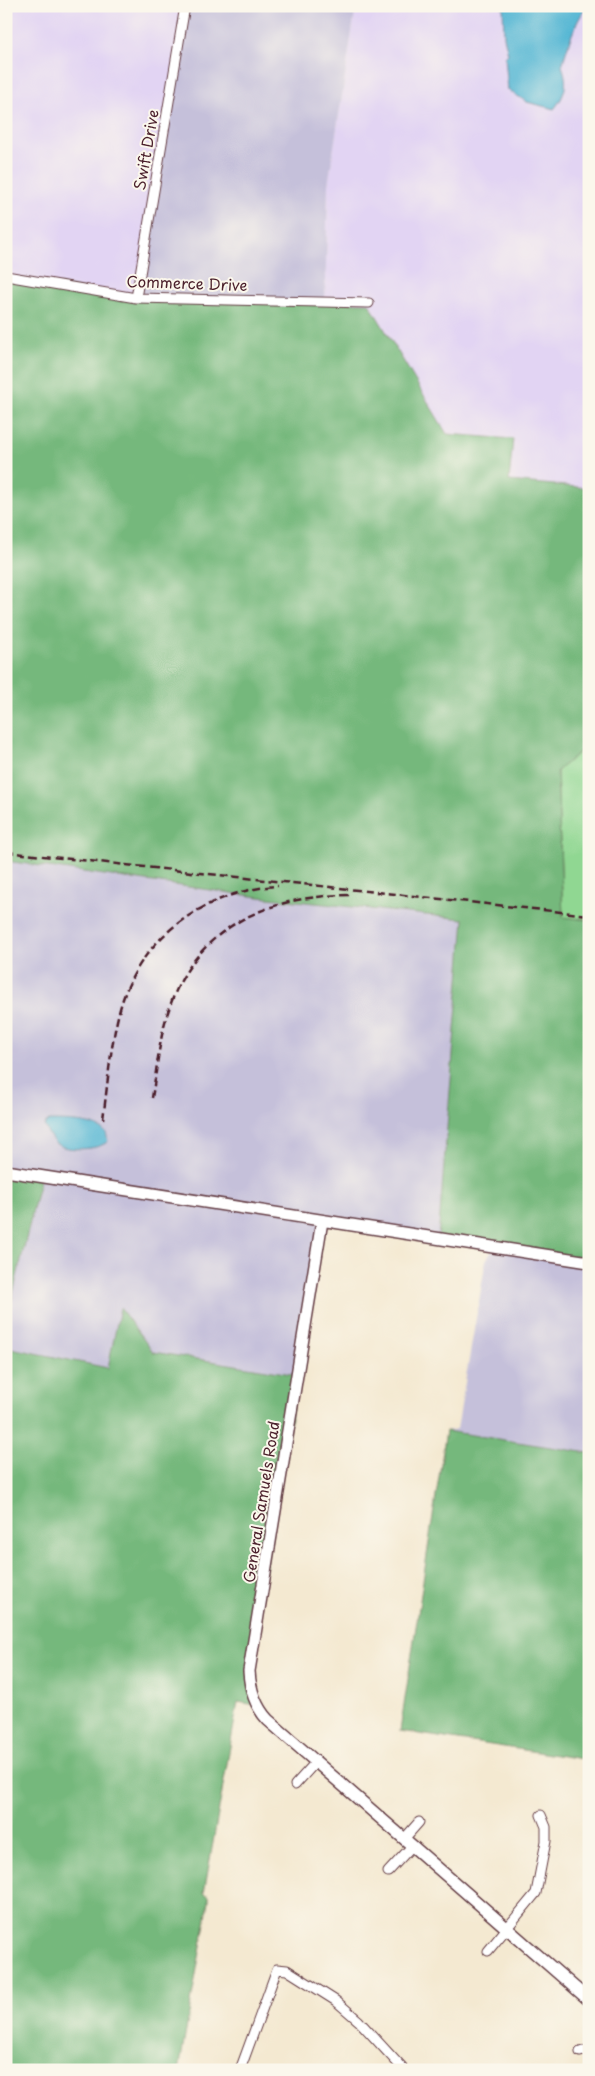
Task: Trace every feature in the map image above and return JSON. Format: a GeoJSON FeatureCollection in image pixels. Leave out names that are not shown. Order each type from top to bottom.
{"type":"FeatureCollection","features":[{"type":"Feature","properties":{"kind":"street","name":"Swift Drive"},"geometry":{"type":"LineString","coordinates":[[136,298],[185,6]]}},
{"type":"Feature","properties":{"kind":"street","name":"Commerce Drive"},"geometry":{"type":"LineString","coordinates":[[6,276],[136,298],[369,303]]}},
{"type":"Feature","properties":{"kind":"street"},"geometry":{"type":"LineString","coordinates":[[6,1171],[589,1262]]}},
{"type":"Feature","properties":{"kind":"street","name":"General Samuels Road"},"geometry":{"type":"LineString","coordinates":[[322,1221],[249,1671],[252,1694],[263,1714],[315,1763],[589,2000]]}},
{"type":"Feature","properties":{"kind":"street"},"geometry":{"type":"LineString","coordinates":[[296,1785],[315,1763]]}},
{"type":"Feature","properties":{"kind":"street"},"geometry":{"type":"LineString","coordinates":[[488,1951],[536,1893],[546,1841],[546,1828],[541,1815]]}},
{"type":"Feature","properties":{"kind":"street"},"geometry":{"type":"LineString","coordinates":[[388,1872],[419,1822]]}},
{"type":"Feature","properties":{"kind":"street"},"geometry":{"type":"LineString","coordinates":[[240,2070],[277,1969],[287,1970],[326,1994],[359,2021],[404,2070]]}},
{"type":"Feature","properties":{"kind":"shaded area"},"geometry":{"type":"Polygon","coordinates":[[[6,6],[185,6],[136,298],[6,276],[6,6]]]}},
{"type":"Feature","properties":{"kind":"shaded area"},"geometry":{"type":"Polygon","coordinates":[[[185,6],[356,6],[328,185],[325,302],[136,298],[185,6]]]}},
{"type":"Feature","properties":{"kind":"shaded area"},"geometry":{"type":"Polygon","coordinates":[[[356,6],[589,6],[589,488],[509,481],[512,439],[447,434],[369,303],[325,302],[328,185],[356,6]]]}},
{"type":"Feature","properties":{"kind":"shaded area"},"geometry":{"type":"Polygon","coordinates":[[[6,861],[259,897],[464,919],[438,1239],[322,1221],[298,1375],[153,1352],[120,1308],[108,1368],[6,1347],[6,1323],[41,1177],[6,1171],[6,861]]]}},
{"type":"Feature","properties":{"kind":"shaded area"},"geometry":{"type":"Polygon","coordinates":[[[495,1247],[589,1262],[589,1453],[446,1431],[457,1429],[486,1260],[495,1247]]]}},
{"type":"Feature","properties":{"kind":"green space"},"geometry":{"type":"Polygon","coordinates":[[[6,276],[136,298],[369,303],[447,434],[513,439],[509,481],[589,488],[589,744],[557,771],[563,917],[589,920],[589,1262],[438,1239],[464,919],[259,897],[6,861],[6,276]]]}},
{"type":"Feature","properties":{"kind":"green space"},"geometry":{"type":"Polygon","coordinates":[[[589,744],[589,919],[563,918],[557,771],[589,744]]]}},
{"type":"Feature","properties":{"kind":"green space"},"geometry":{"type":"Polygon","coordinates":[[[6,1171],[41,1176],[6,1323],[6,1171]]]}},
{"type":"Feature","properties":{"kind":"green space"},"geometry":{"type":"Polygon","coordinates":[[[120,1308],[153,1352],[298,1375],[249,1671],[256,1705],[238,1702],[204,1893],[209,1896],[209,1901],[179,2070],[6,2070],[6,1347],[108,1368],[120,1308]]]}},
{"type":"Feature","properties":{"kind":"green space"},"geometry":{"type":"Polygon","coordinates":[[[446,1431],[589,1453],[589,1760],[400,1731],[446,1431]]]}},
{"type":"Feature","properties":{"kind":"water"},"geometry":{"type":"Polygon","coordinates":[[[503,6],[587,6],[575,27],[567,50],[562,66],[565,89],[554,109],[527,102],[508,90],[505,57],[508,54],[504,37],[503,6]]]}},
{"type":"Feature","properties":{"kind":"water"},"geometry":{"type":"Polygon","coordinates":[[[49,1121],[79,1122],[96,1126],[106,1133],[108,1141],[92,1148],[77,1149],[63,1147],[58,1145],[48,1133],[44,1125],[49,1121]]]}},
{"type":"Feature","properties":{"kind":"railway"},"geometry":{"type":"LineString","coordinates":[[6,852],[589,915]]}},
{"type":"Feature","properties":{"kind":"railway"},"geometry":{"type":"LineString","coordinates":[[103,1119],[112,1045],[118,1016],[132,978],[146,956],[162,937],[182,920],[204,907],[227,896],[252,889],[278,886]]}},
{"type":"Feature","properties":{"kind":"railway"},"geometry":{"type":"LineString","coordinates":[[152,1098],[161,1042],[169,1009],[181,980],[197,956],[217,936],[240,921],[265,909],[292,901],[321,896],[351,895]]}}]}
